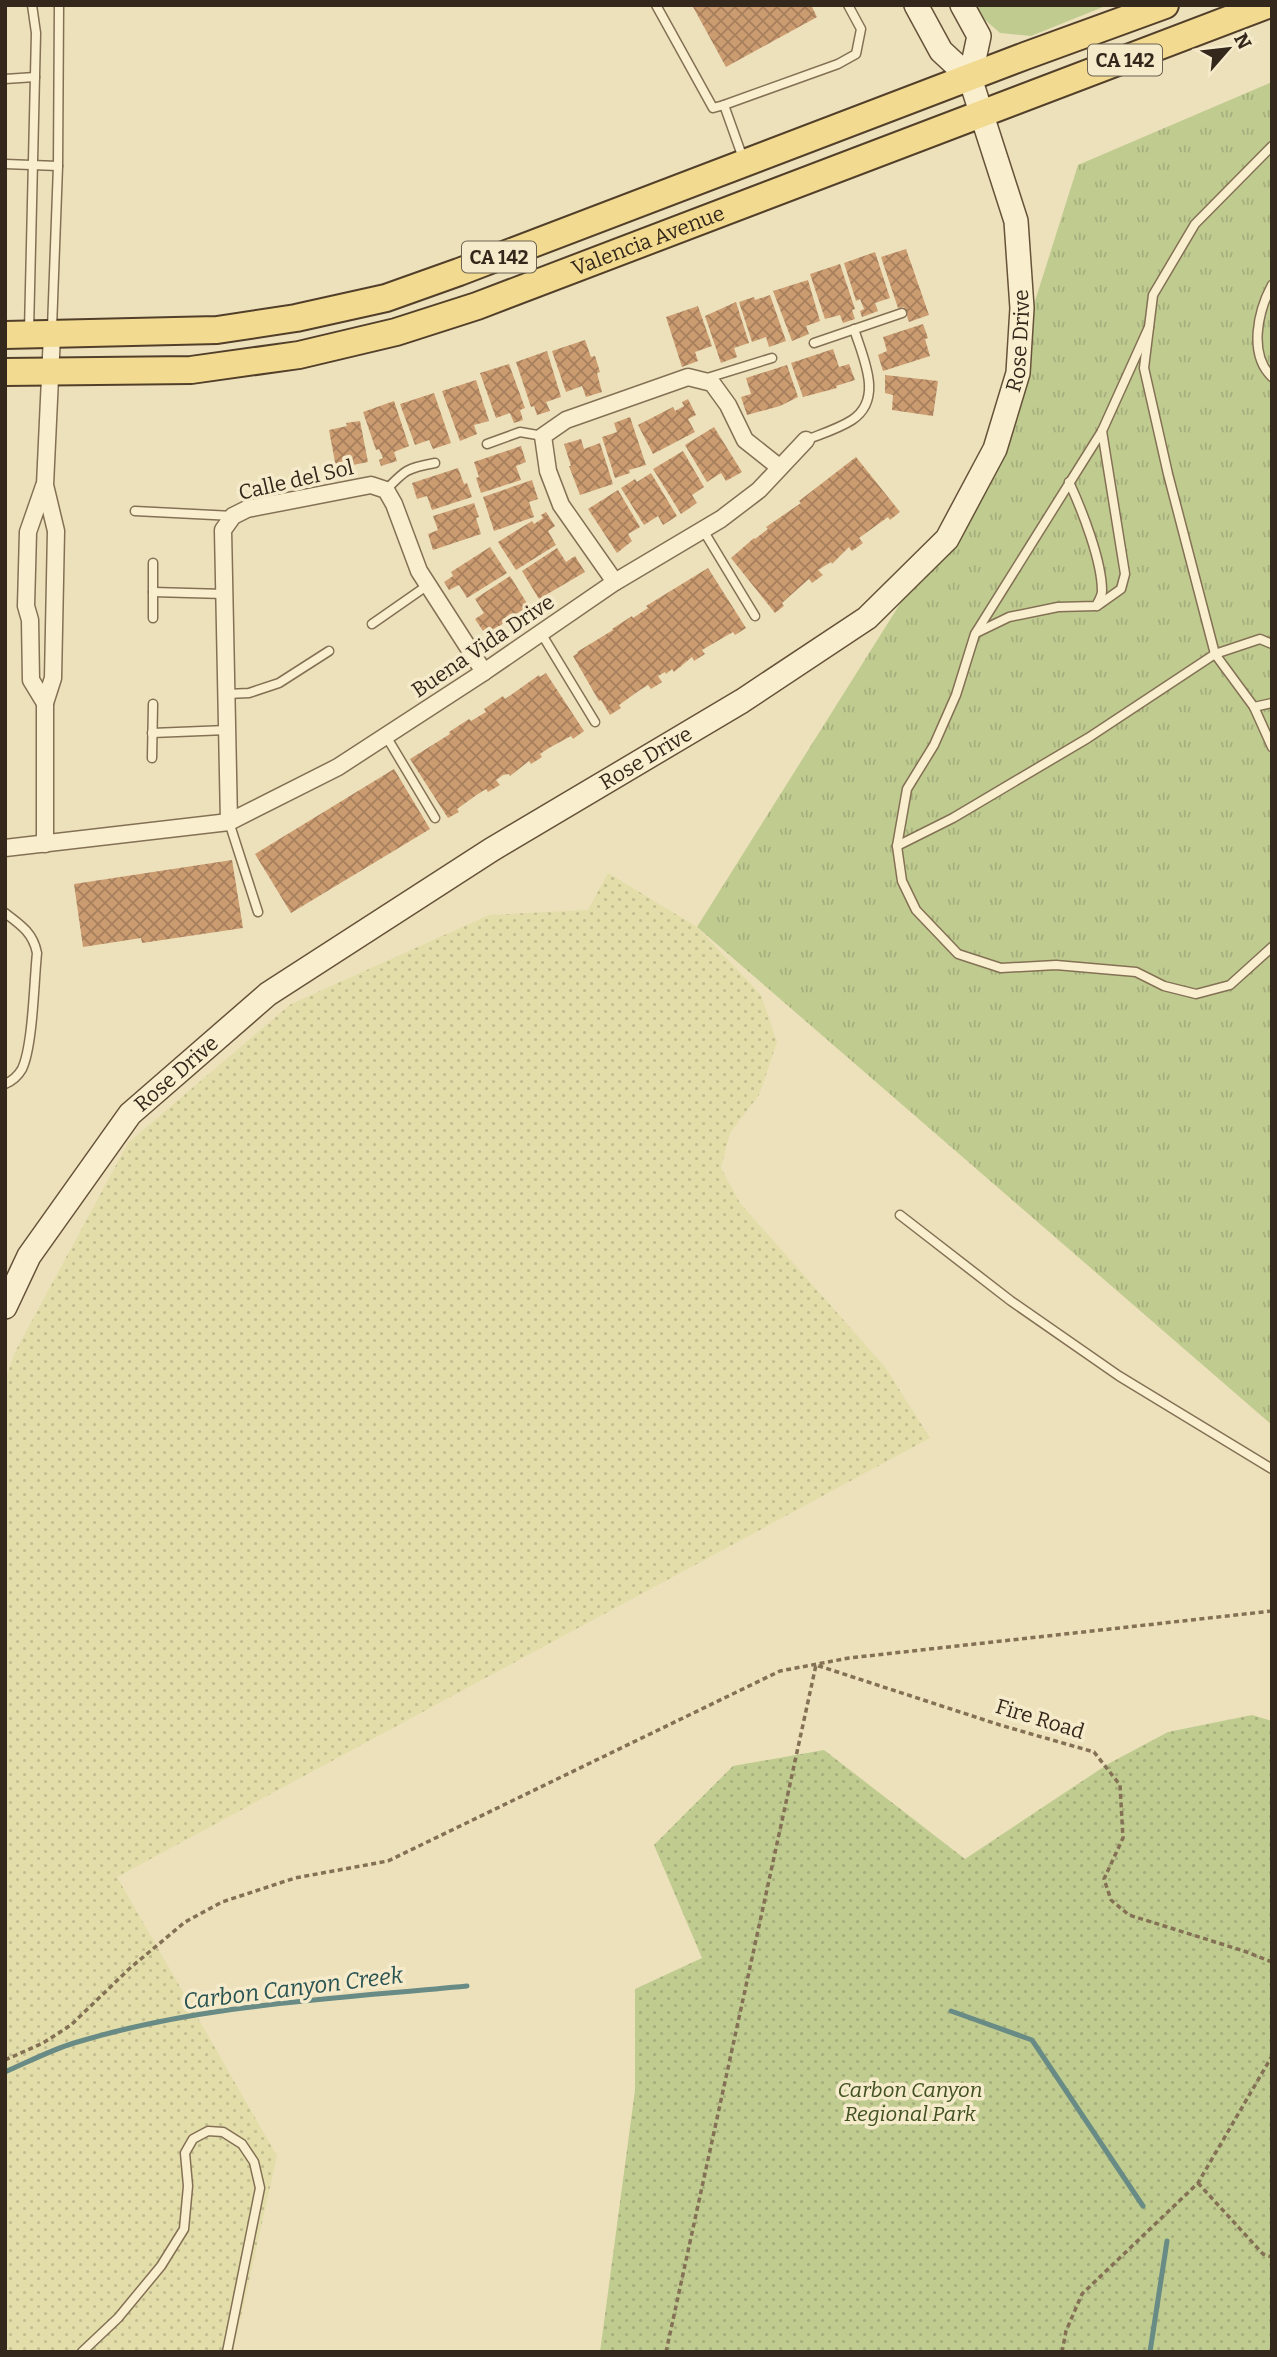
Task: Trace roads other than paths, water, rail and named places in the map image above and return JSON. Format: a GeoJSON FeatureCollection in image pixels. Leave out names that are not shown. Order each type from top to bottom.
{"type":"FeatureCollection","features":[{"type":"Feature","properties":{"kind":"main road","name":"Valencia Avenue"},"geometry":{"type":"LineString","coordinates":[[29,335],[217,330],[296,318],[386,298],[1165,5]]}},
{"type":"Feature","properties":{"kind":"main road","name":"Valencia Avenue"},"geometry":{"type":"LineString","coordinates":[[5,372],[191,370],[299,355],[396,332],[477,306],[1267,5]]}},
{"type":"Feature","properties":{"kind":"street"},"geometry":{"type":"LineString","coordinates":[[916,5],[941,51],[970,78]]}},
{"type":"Feature","properties":{"kind":"street"},"geometry":{"type":"LineString","coordinates":[[962,5],[979,36],[970,78]]}},
{"type":"Feature","properties":{"kind":"street","name":"Rose Drive"},"geometry":{"type":"LineString","coordinates":[[5,1307],[29,1256],[130,1114],[268,993],[491,850],[742,701],[867,618],[947,539],[995,449],[1018,373],[1021,308],[1016,221],[970,78]]}},
{"type":"Feature","properties":{"kind":"street"},"geometry":{"type":"LineString","coordinates":[[29,335],[50,373],[45,485],[56,531],[53,678],[46,704],[45,844]]}},
{"type":"Feature","properties":{"kind":"street"},"geometry":{"type":"LineString","coordinates":[[615,582],[561,505],[548,471],[543,436],[566,420],[688,377],[712,383],[728,404],[745,440],[779,467]]}},
{"type":"Feature","properties":{"kind":"street","name":"Buena Vida Drive"},"geometry":{"type":"LineString","coordinates":[[5,848],[229,822],[338,767],[484,673],[615,582],[703,530],[760,491],[806,440]]}},
{"type":"Feature","properties":{"kind":"street"},"geometry":{"type":"LineString","coordinates":[[45,485],[28,532],[26,606],[30,620],[30,680],[46,704]]}},
{"type":"Feature","properties":{"kind":"street","name":"Calle del Sol"},"geometry":{"type":"LineString","coordinates":[[229,822],[223,530],[233,516],[247,509],[371,485],[386,489]]}},
{"type":"Feature","properties":{"kind":"street"},"geometry":{"type":"LineString","coordinates":[[386,489],[419,571],[484,673]]}},
{"type":"Feature","properties":{"kind":"lane"},"geometry":{"type":"LineString","coordinates":[[29,335],[36,33],[32,5]]}},
{"type":"Feature","properties":{"kind":"lane"},"geometry":{"type":"LineString","coordinates":[[29,335],[58,166],[59,5]]}},
{"type":"Feature","properties":{"kind":"lane"},"geometry":{"type":"LineString","coordinates":[[656,5],[713,108],[838,64],[856,54],[861,29],[849,5]]}},
{"type":"Feature","properties":{"kind":"lane"},"geometry":{"type":"LineString","coordinates":[[5,79],[35,77]]}},
{"type":"Feature","properties":{"kind":"lane"},"geometry":{"type":"LineString","coordinates":[[724,106],[745,163]]}},
{"type":"Feature","properties":{"kind":"lane"},"geometry":{"type":"LineString","coordinates":[[1272,146],[1195,225],[1153,295],[1144,368],[1168,474],[1215,654],[1254,706],[1272,747]]}},
{"type":"Feature","properties":{"kind":"lane"},"geometry":{"type":"LineString","coordinates":[[5,164],[58,166]]}},
{"type":"Feature","properties":{"kind":"lane"},"geometry":{"type":"LineString","coordinates":[[1272,285],[1262,303],[1257,337],[1262,367],[1272,377]]}},
{"type":"Feature","properties":{"kind":"lane"},"geometry":{"type":"LineString","coordinates":[[1262,303],[1272,308]]}},
{"type":"Feature","properties":{"kind":"lane"},"geometry":{"type":"LineString","coordinates":[[814,343],[902,313]]}},
{"type":"Feature","properties":{"kind":"lane"},"geometry":{"type":"LineString","coordinates":[[1149,327],[1102,431],[975,634],[956,695],[934,745],[907,789],[897,846],[902,881],[916,910],[958,954],[1001,968],[1056,965],[1136,972],[1164,986],[1196,994],[1230,985],[1272,947]]}},
{"type":"Feature","properties":{"kind":"lane","name":"Buena Vida Drive"},"geometry":{"type":"LineString","coordinates":[[806,440],[852,419],[866,404],[871,385],[854,329]]}},
{"type":"Feature","properties":{"kind":"lane"},"geometry":{"type":"LineString","coordinates":[[701,380],[772,358]]}},
{"type":"Feature","properties":{"kind":"lane"},"geometry":{"type":"LineString","coordinates":[[975,634],[1009,617],[1058,607],[1096,606],[1121,589],[1125,574],[1102,431]]}},
{"type":"Feature","properties":{"kind":"lane"},"geometry":{"type":"LineString","coordinates":[[487,444],[520,432],[543,436]]}},
{"type":"Feature","properties":{"kind":"lane"},"geometry":{"type":"LineString","coordinates":[[386,489],[410,467],[435,463]]}},
{"type":"Feature","properties":{"kind":"lane"},"geometry":{"type":"LineString","coordinates":[[1069,482],[1084,514],[1097,565],[1102,593],[1096,606]]}},
{"type":"Feature","properties":{"kind":"lane"},"geometry":{"type":"LineString","coordinates":[[135,511],[233,516]]}},
{"type":"Feature","properties":{"kind":"lane"},"geometry":{"type":"LineString","coordinates":[[703,530],[755,616]]}},
{"type":"Feature","properties":{"kind":"lane"},"geometry":{"type":"LineString","coordinates":[[153,563],[153,618]]}},
{"type":"Feature","properties":{"kind":"lane"},"geometry":{"type":"LineString","coordinates":[[372,624],[428,585]]}},
{"type":"Feature","properties":{"kind":"lane"},"geometry":{"type":"LineString","coordinates":[[153,592],[224,594]]}},
{"type":"Feature","properties":{"kind":"lane"},"geometry":{"type":"LineString","coordinates":[[541,634],[595,722]]}},
{"type":"Feature","properties":{"kind":"lane"},"geometry":{"type":"LineString","coordinates":[[897,846],[953,818],[1088,738],[1215,654],[1260,639],[1272,644]]}},
{"type":"Feature","properties":{"kind":"lane"},"geometry":{"type":"LineString","coordinates":[[227,694],[249,694],[279,683],[329,651]]}},
{"type":"Feature","properties":{"kind":"lane"},"geometry":{"type":"LineString","coordinates":[[1254,706],[1272,703]]}},
{"type":"Feature","properties":{"kind":"lane"},"geometry":{"type":"LineString","coordinates":[[152,758],[153,704]]}},
{"type":"Feature","properties":{"kind":"lane"},"geometry":{"type":"LineString","coordinates":[[152,733],[227,730]]}},
{"type":"Feature","properties":{"kind":"lane"},"geometry":{"type":"LineString","coordinates":[[386,736],[435,818]]}},
{"type":"Feature","properties":{"kind":"lane"},"geometry":{"type":"LineString","coordinates":[[229,822],[258,912]]}},
{"type":"Feature","properties":{"kind":"lane"},"geometry":{"type":"LineString","coordinates":[[5,913],[25,928],[34,940],[37,953],[27,1049],[21,1070],[5,1084]]}},
{"type":"Feature","properties":{"kind":"lane"},"geometry":{"type":"LineString","coordinates":[[900,1215],[1011,1301],[1119,1376],[1272,1469]]}},
{"type":"Feature","properties":{"kind":"lane"},"geometry":{"type":"LineString","coordinates":[[82,2352],[118,2318],[153,2276],[184,2229],[188,2186],[185,2153],[193,2140],[208,2130],[223,2132],[242,2144],[254,2162],[260,2188],[227,2352]]}},
{"type":"Feature","properties":{"kind":"waterway","name":"Carbon Canyon Creek"},"geometry":{"type":"LineString","coordinates":[[5,2072],[74,2043],[171,2019],[318,1999],[467,1986]]}},
{"type":"Feature","properties":{"kind":"waterway","name":"Carbon Canyon Creek"},"geometry":{"type":"LineString","coordinates":[[951,2011],[1032,2040],[1143,2206]]}},
{"type":"Feature","properties":{"kind":"waterway","name":"Carbon Canyon Creek"},"geometry":{"type":"LineString","coordinates":[[1150,2352],[1167,2241]]}},
{"type":"Feature","properties":{"kind":"park label","name":"Carbon Canyon Regional Park"},"geometry":{"type":"Point","coordinates":[910,2102]}}]}
